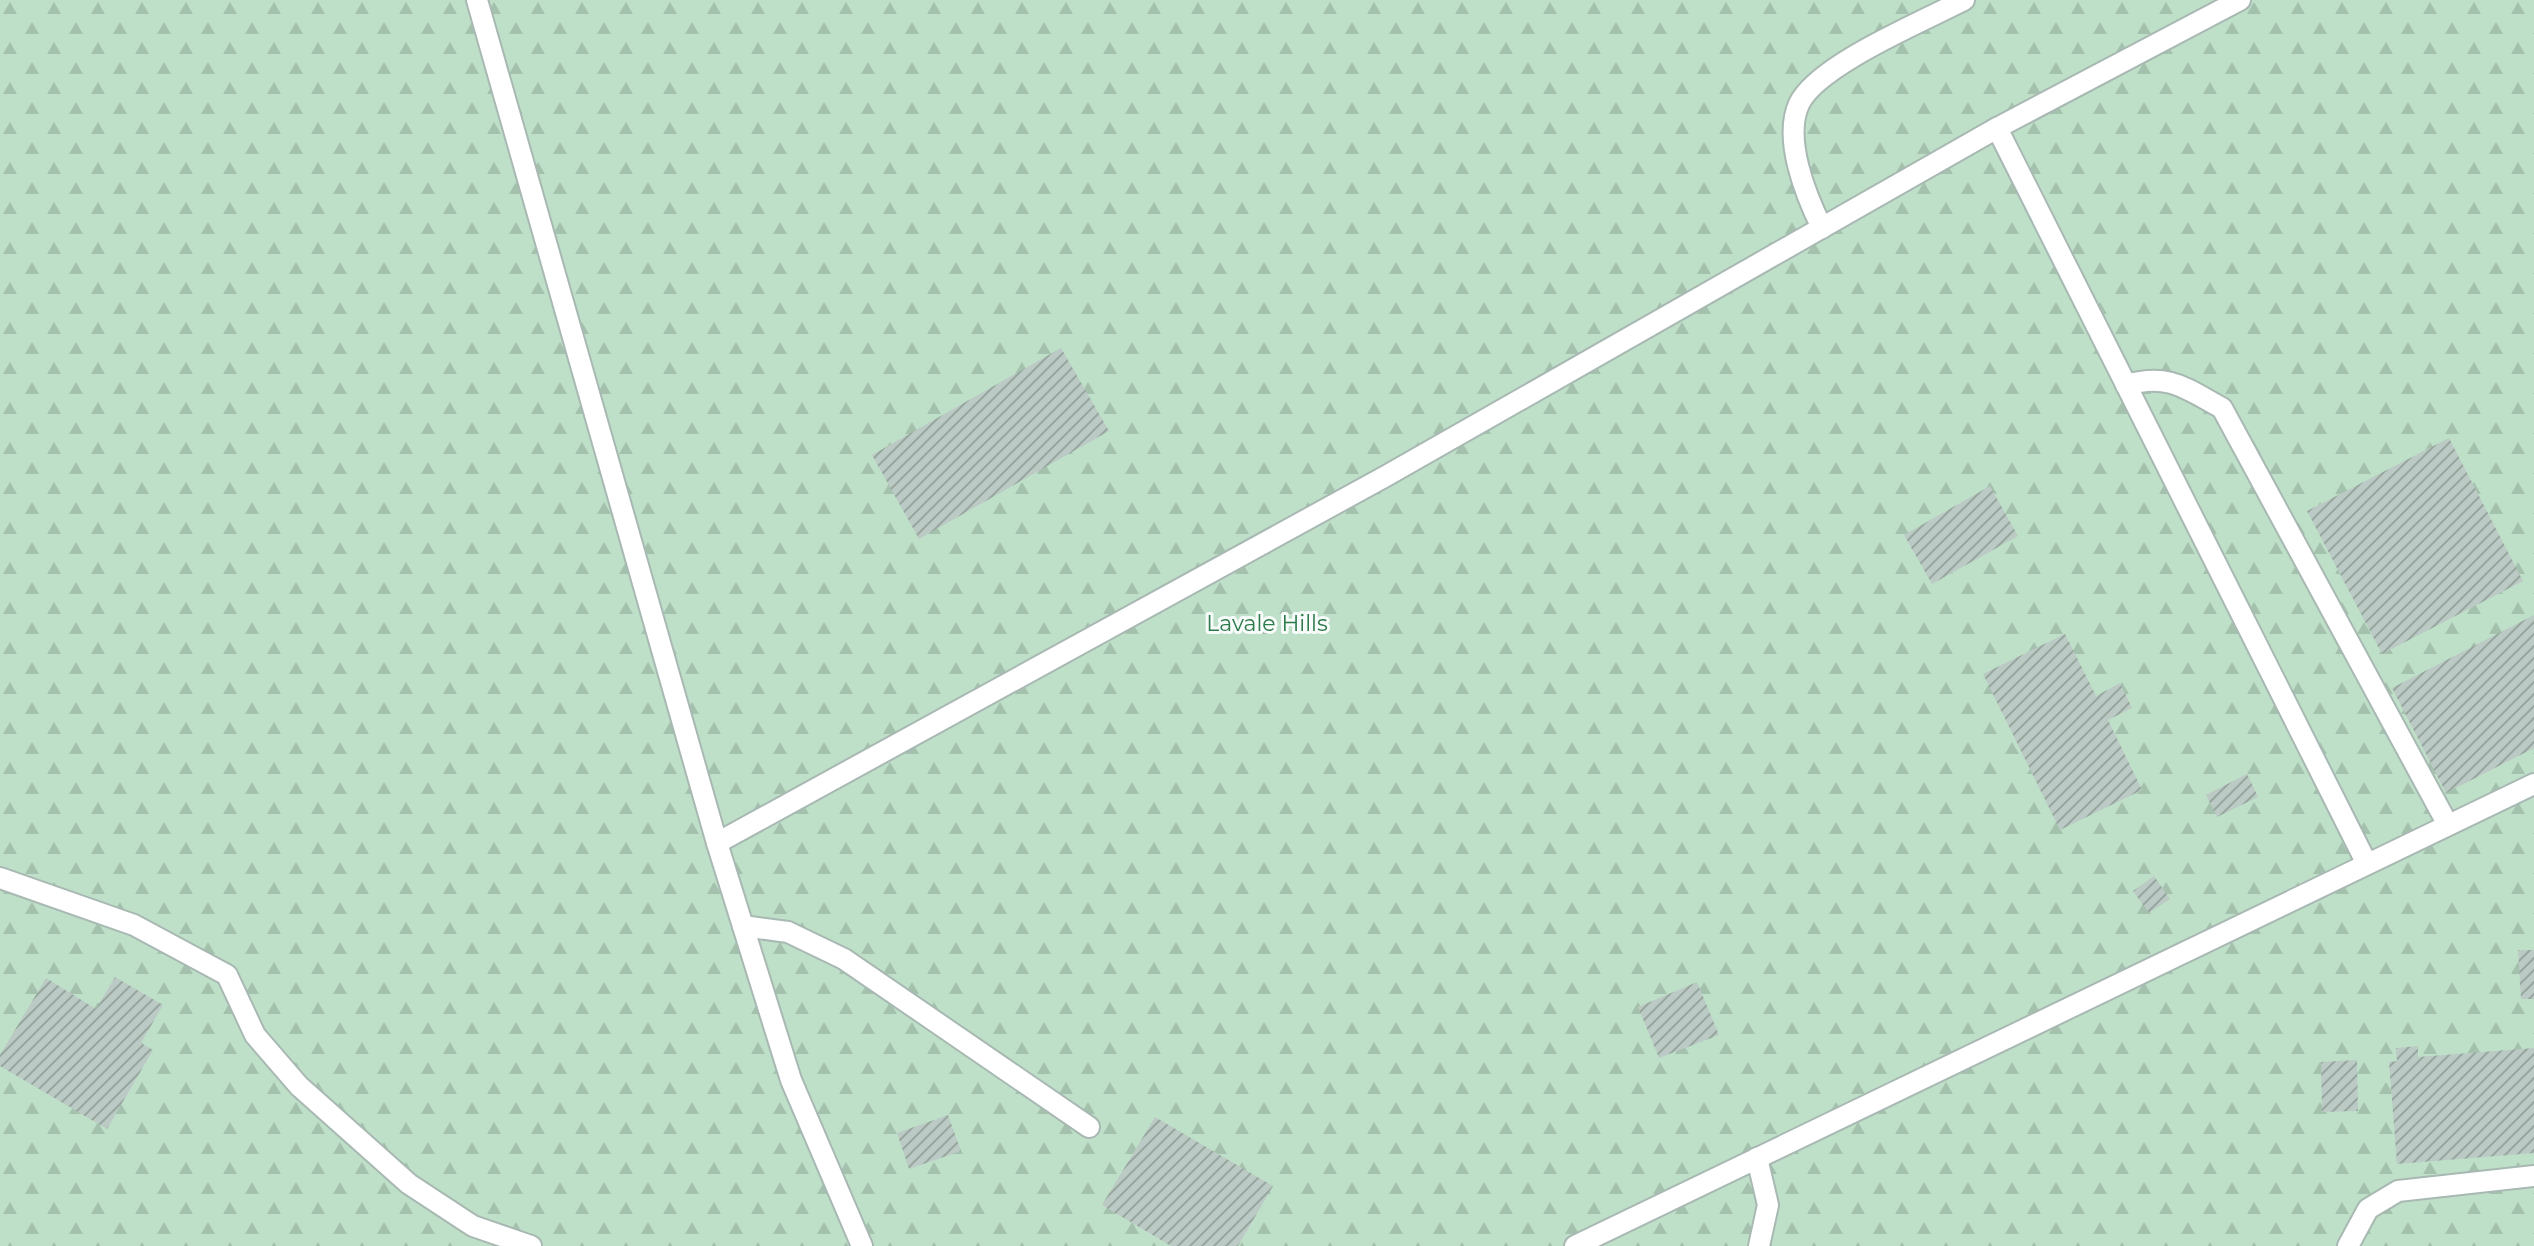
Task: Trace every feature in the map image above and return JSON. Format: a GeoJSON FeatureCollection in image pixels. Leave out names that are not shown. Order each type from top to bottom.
{"type":"FeatureCollection","features":[{"type":"Feature","properties":{"kind":"lane"},"geometry":{"type":"LineString","coordinates":[[477,0],[717,843],[791,1080],[861,1246]]}},
{"type":"Feature","properties":{"kind":"lane"},"geometry":{"type":"LineString","coordinates":[[1822,228],[1804,192],[1794,150],[1798,105],[1822,75],[1964,0]]}},
{"type":"Feature","properties":{"kind":"lane"},"geometry":{"type":"LineString","coordinates":[[717,843],[1372,483],[1997,128],[2240,0]]}},
{"type":"Feature","properties":{"kind":"lane"},"geometry":{"type":"LineString","coordinates":[[1997,128],[2367,864]]}},
{"type":"Feature","properties":{"kind":"lane"},"geometry":{"type":"LineString","coordinates":[[2126,385],[2153,378],[2182,386],[2222,408],[2448,825]]}},
{"type":"Feature","properties":{"kind":"lane"},"geometry":{"type":"LineString","coordinates":[[1575,1246],[2534,784]]}},
{"type":"Feature","properties":{"kind":"lane"},"geometry":{"type":"LineString","coordinates":[[0,878],[134,925],[227,975],[255,1035],[299,1086],[409,1184],[473,1226],[531,1246]]}},
{"type":"Feature","properties":{"kind":"lane"},"geometry":{"type":"LineString","coordinates":[[743,926],[788,932],[844,959],[1089,1127]]}},
{"type":"Feature","properties":{"kind":"lane"},"geometry":{"type":"LineString","coordinates":[[1757,1158],[1768,1205],[1759,1246]]}},
{"type":"Feature","properties":{"kind":"lane"},"geometry":{"type":"LineString","coordinates":[[2348,1246],[2368,1209],[2398,1191],[2534,1176]]}},
{"type":"Feature","properties":{"kind":"green space","name":"Lavale Hills"},"geometry":{"type":"Polygon","coordinates":[[[0,0],[2534,0],[2534,1246],[0,1246],[0,0]]]}},
{"type":"Feature","properties":{"kind":"building"},"geometry":{"type":"Polygon","coordinates":[[[1061,348],[1109,431],[919,539],[872,455],[1061,348]]]}},
{"type":"Feature","properties":{"kind":"building"},"geometry":{"type":"Polygon","coordinates":[[[2449,438],[2523,581],[2382,654],[2307,511],[2449,438]]]}},
{"type":"Feature","properties":{"kind":"building"},"geometry":{"type":"Polygon","coordinates":[[[1990,486],[2018,536],[1932,584],[1904,535],[1990,486]]]}},
{"type":"Feature","properties":{"kind":"building"},"geometry":{"type":"Polygon","coordinates":[[[2534,615],[2534,748],[2446,793],[2392,688],[2534,615]]]}},
{"type":"Feature","properties":{"kind":"building"},"geometry":{"type":"Polygon","coordinates":[[[2065,634],[2096,696],[2120,683],[2132,708],[2108,720],[2142,790],[2060,830],[1983,674],[2065,634]]]}},
{"type":"Feature","properties":{"kind":"building"},"geometry":{"type":"Polygon","coordinates":[[[2247,774],[2258,797],[2217,817],[2206,795],[2247,774]]]}},
{"type":"Feature","properties":{"kind":"building"},"geometry":{"type":"Polygon","coordinates":[[[2154,876],[2170,899],[2149,913],[2133,891],[2154,876]]]}},
{"type":"Feature","properties":{"kind":"building"},"geometry":{"type":"Polygon","coordinates":[[[2518,950],[2534,950],[2534,999],[2521,999],[2518,950]]]}},
{"type":"Feature","properties":{"kind":"building"},"geometry":{"type":"Polygon","coordinates":[[[115,977],[163,1005],[141,1043],[153,1050],[107,1129],[0,1066],[0,1055],[46,978],[96,1009],[115,977]]]}},
{"type":"Feature","properties":{"kind":"building"},"geometry":{"type":"Polygon","coordinates":[[[1697,982],[1719,1035],[1659,1058],[1638,1007],[1697,982]]]}},
{"type":"Feature","properties":{"kind":"building"},"geometry":{"type":"Polygon","coordinates":[[[2418,1046],[2418,1057],[2534,1048],[2534,1153],[2397,1164],[2389,1062],[2397,1061],[2396,1048],[2418,1046]]]}},
{"type":"Feature","properties":{"kind":"building"},"geometry":{"type":"Polygon","coordinates":[[[2357,1060],[2358,1111],[2322,1112],[2321,1062],[2357,1060]]]}},
{"type":"Feature","properties":{"kind":"building"},"geometry":{"type":"Polygon","coordinates":[[[948,1115],[961,1151],[909,1169],[897,1133],[948,1115]]]}},
{"type":"Feature","properties":{"kind":"building"},"geometry":{"type":"Polygon","coordinates":[[[1155,1117],[1273,1186],[1238,1246],[1171,1246],[1102,1205],[1155,1117]]]}}]}
